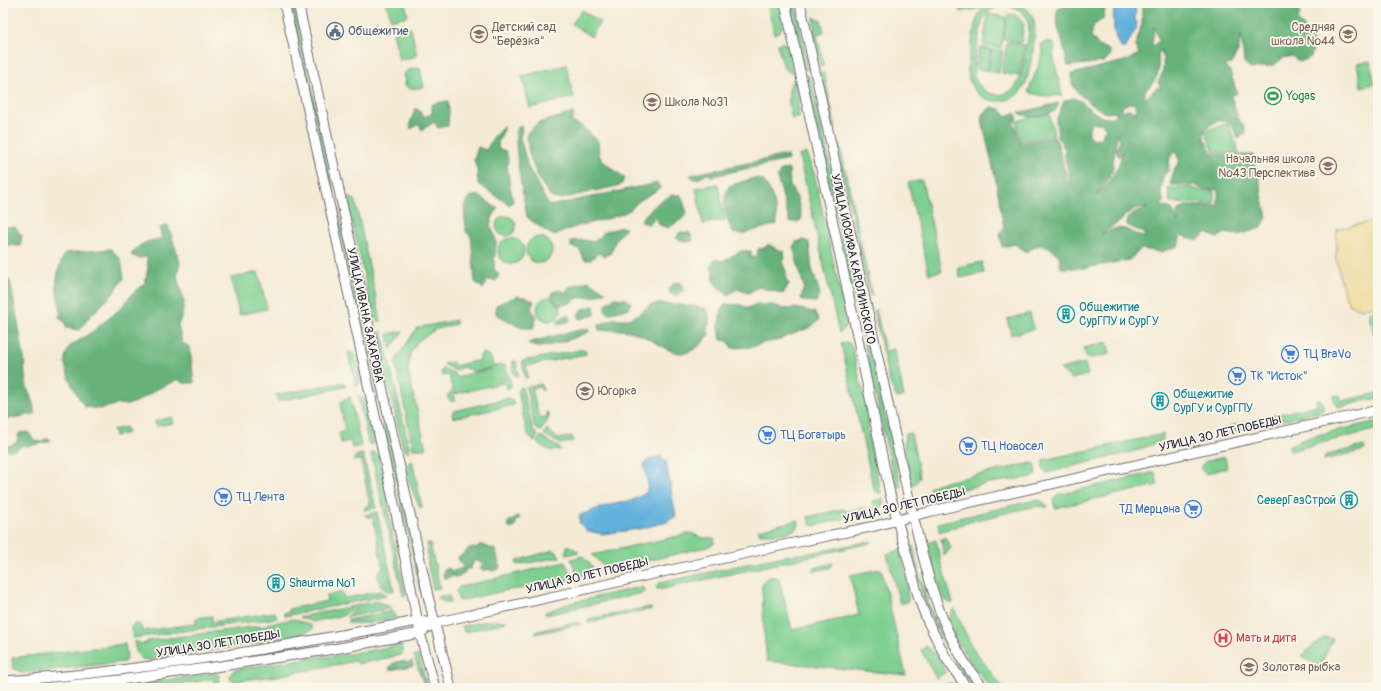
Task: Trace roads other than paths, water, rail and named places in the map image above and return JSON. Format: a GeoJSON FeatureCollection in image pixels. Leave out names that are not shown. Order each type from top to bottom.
{"type":"FeatureCollection","features":[{"type":"Feature","properties":{"kind":"main road","name":"УЛИЦА ИВАНА ЗАХАРОВА"},"geometry":{"type":"LineString","coordinates":[[284,3],[396,512],[414,598],[417,621],[434,688]]}},
{"type":"Feature","properties":{"kind":"main road","name":"УЛИЦА ИВАНА ЗАХАРОВА"},"geometry":{"type":"LineString","coordinates":[[298,3],[434,623],[451,688]]}},
{"type":"Feature","properties":{"kind":"main road","name":"УЛИЦА ИОСИФА КАРОЛИНСКОГО"},"geometry":{"type":"LineString","coordinates":[[785,3],[870,393],[876,431],[897,520],[919,599],[927,620],[946,658],[967,688]]}},
{"type":"Feature","properties":{"kind":"main road","name":"УЛИЦА ИОСИФА КАРОЛИНСКОГО"},"geometry":{"type":"LineString","coordinates":[[800,3],[880,370],[913,516],[927,569],[948,632],[964,662],[984,688]]}},
{"type":"Feature","properties":{"kind":"main road","name":"УЛИЦА 30 ЛЕТ ПОБЕДЫ"},"geometry":{"type":"LineString","coordinates":[[3,681],[134,668],[297,644],[417,621],[434,623],[897,520],[1378,410]]}},
{"type":"Feature","properties":{"kind":"main road","name":"УЛИЦА 30 ЛЕТ ПОБЕДЫ"},"geometry":{"type":"LineString","coordinates":[[44,688],[120,680],[334,649],[420,633],[434,623]]}},
{"type":"Feature","properties":{"kind":"water"},"geometry":{"type":"Polygon","coordinates":[[[1114,3],[1136,3],[1136,29],[1125,48],[1121,48],[1116,38],[1113,20],[1114,3]]]}},
{"type":"Feature","properties":{"kind":"water"},"geometry":{"type":"Polygon","coordinates":[[[661,456],[666,462],[676,516],[667,522],[639,529],[602,534],[587,531],[579,523],[580,515],[605,506],[633,500],[646,493],[648,485],[644,464],[649,459],[661,456]]]}},
{"type":"Feature","properties":{"kind":"place","name":"Общежитие"},"geometry":{"type":"Point","coordinates":[335,31]}},
{"type":"Feature","properties":{"kind":"place","name":"Детский сад \"Берёзка\""},"geometry":{"type":"Point","coordinates":[479,34]}},
{"type":"Feature","properties":{"kind":"place","name":"Средняя школа №44"},"geometry":{"type":"Point","coordinates":[1348,34]}},
{"type":"Feature","properties":{"kind":"place","name":"Yogas"},"geometry":{"type":"Point","coordinates":[1273,96]}},
{"type":"Feature","properties":{"kind":"place","name":"Школа №31"},"geometry":{"type":"Point","coordinates":[652,102]}},
{"type":"Feature","properties":{"kind":"place","name":"Начальная школа №43 Перспектива"},"geometry":{"type":"Point","coordinates":[1328,166]}},
{"type":"Feature","properties":{"kind":"place","name":"Общежитие СурГПУ и СурГУ"},"geometry":{"type":"Point","coordinates":[1066,314]}},
{"type":"Feature","properties":{"kind":"place","name":"ТЦ BraVo"},"geometry":{"type":"Point","coordinates":[1290,354]}},
{"type":"Feature","properties":{"kind":"place","name":"ТК \"Исток\""},"geometry":{"type":"Point","coordinates":[1237,376]}},
{"type":"Feature","properties":{"kind":"place","name":"Югорка"},"geometry":{"type":"Point","coordinates":[585,391]}},
{"type":"Feature","properties":{"kind":"place","name":"Общежитие СурГУ и СурГПУ"},"geometry":{"type":"Point","coordinates":[1160,401]}},
{"type":"Feature","properties":{"kind":"place","name":"ТЦ Богатырь"},"geometry":{"type":"Point","coordinates":[767,435]}},
{"type":"Feature","properties":{"kind":"place","name":"ТЦ Новосел"},"geometry":{"type":"Point","coordinates":[968,446]}},
{"type":"Feature","properties":{"kind":"place","name":"ТЦ Лента"},"geometry":{"type":"Point","coordinates":[223,497]}},
{"type":"Feature","properties":{"kind":"place","name":"СеверГазСтрой"},"geometry":{"type":"Point","coordinates":[1349,500]}},
{"type":"Feature","properties":{"kind":"place","name":"ТД Мерцана"},"geometry":{"type":"Point","coordinates":[1193,509]}},
{"type":"Feature","properties":{"kind":"place","name":"Shaurma №1"},"geometry":{"type":"Point","coordinates":[276,583]}},
{"type":"Feature","properties":{"kind":"place","name":"Мать и дитя"},"geometry":{"type":"Point","coordinates":[1223,638]}},
{"type":"Feature","properties":{"kind":"place","name":"Золотая рыбка"},"geometry":{"type":"Point","coordinates":[1249,667]}}]}
